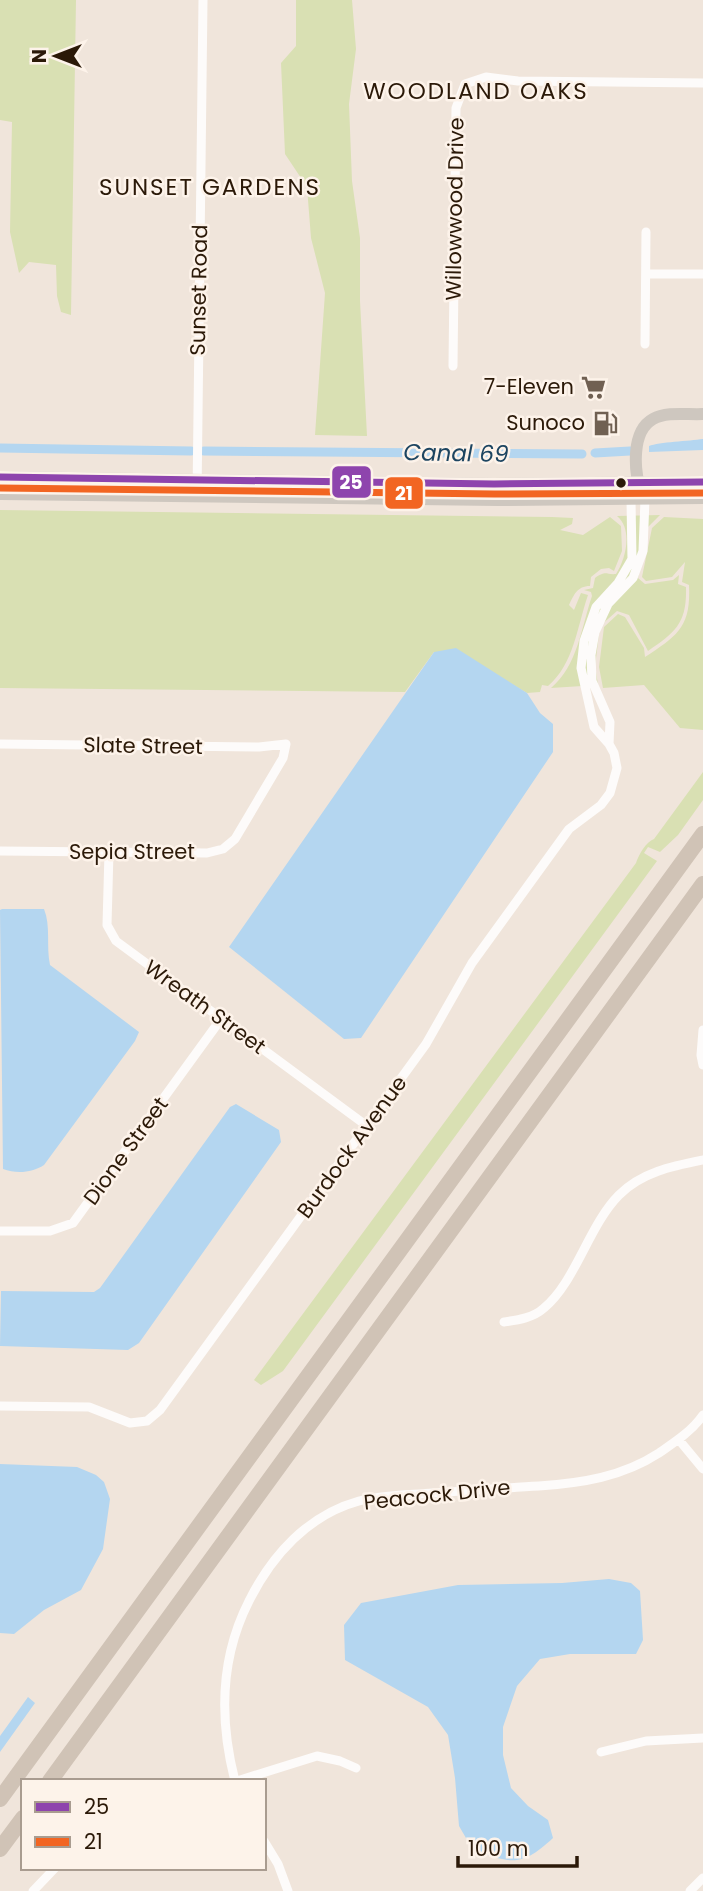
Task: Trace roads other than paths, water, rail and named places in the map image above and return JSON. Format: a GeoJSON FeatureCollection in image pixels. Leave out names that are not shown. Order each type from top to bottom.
{"type":"FeatureCollection","features":[{"type":"Feature","properties":{"kind":"highway"},"geometry":{"type":"LineString","coordinates":[[0,1799],[703,834]]}},
{"type":"Feature","properties":{"kind":"highway"},"geometry":{"type":"LineString","coordinates":[[51,1779],[703,884]]}},
{"type":"Feature","properties":{"kind":"highway"},"geometry":{"type":"LineString","coordinates":[[0,1849],[21,1821]]}},
{"type":"Feature","properties":{"kind":"main road"},"geometry":{"type":"LineString","coordinates":[[638,500],[638,440],[650,420],[668,415],[703,415]]}},
{"type":"Feature","properties":{"kind":"main road"},"geometry":{"type":"LineString","coordinates":[[0,477],[197,481],[639,484],[703,482]]}},
{"type":"Feature","properties":{"kind":"main road"},"geometry":{"type":"LineString","coordinates":[[0,494],[638,500],[703,498]]}},
{"type":"Feature","properties":{"kind":"street","name":"Sunset Road"},"geometry":{"type":"LineString","coordinates":[[197,497],[203,0]]}},
{"type":"Feature","properties":{"kind":"street","name":"Willowwood Drive"},"geometry":{"type":"LineString","coordinates":[[453,366],[456,108],[465,84],[486,77],[518,81],[703,83]]}},
{"type":"Feature","properties":{"kind":"street"},"geometry":{"type":"LineString","coordinates":[[645,344],[646,232]]}},
{"type":"Feature","properties":{"kind":"street"},"geometry":{"type":"LineString","coordinates":[[646,274],[703,274]]}},
{"type":"Feature","properties":{"kind":"street","name":"Burdock Avenue"},"geometry":{"type":"LineString","coordinates":[[0,1406],[89,1407],[130,1423],[147,1421],[159,1410],[426,1044],[472,963],[569,829],[601,805],[610,793],[617,768],[614,753],[610,744],[594,727],[581,668],[596,607],[620,585],[632,559],[638,500]]}},
{"type":"Feature","properties":{"kind":"street","name":"Burdock Avenue"},"geometry":{"type":"LineString","coordinates":[[588,642],[594,684],[610,722],[610,744]]}},
{"type":"Feature","properties":{"kind":"street"},"geometry":{"type":"LineString","coordinates":[[584,689],[594,684]]}},
{"type":"Feature","properties":{"kind":"street"},"geometry":{"type":"LineString","coordinates":[[590,716],[607,712]]}},
{"type":"Feature","properties":{"kind":"street","name":"Slate Street"},"geometry":{"type":"LineString","coordinates":[[0,744],[259,747],[286,744]]}},
{"type":"Feature","properties":{"kind":"street","name":"Sepia Street"},"geometry":{"type":"LineString","coordinates":[[0,851],[207,853],[223,849],[236,839],[284,758],[286,744]]}},
{"type":"Feature","properties":{"kind":"street","name":"Wreath Street"},"geometry":{"type":"LineString","coordinates":[[109,852],[107,925],[116,941],[368,1126]]}},
{"type":"Feature","properties":{"kind":"street","name":"Dione Street"},"geometry":{"type":"LineString","coordinates":[[0,1231],[50,1231],[73,1223],[221,1019]]}},
{"type":"Feature","properties":{"kind":"street"},"geometry":{"type":"LineString","coordinates":[[703,1030],[703,1065]]}},
{"type":"Feature","properties":{"kind":"street"},"geometry":{"type":"LineString","coordinates":[[504,1322],[531,1316],[545,1308],[557,1293],[593,1231],[620,1194],[636,1181],[666,1167],[703,1160]]}},
{"type":"Feature","properties":{"kind":"street","name":"Peacock Drive"},"geometry":{"type":"LineString","coordinates":[[236,1779],[224,1714],[225,1677],[230,1647],[239,1621],[258,1583],[281,1551],[302,1531],[322,1516],[362,1501],[595,1480],[641,1465],[678,1440],[703,1415]]}},
{"type":"Feature","properties":{"kind":"street"},"geometry":{"type":"LineString","coordinates":[[678,1440],[703,1469]]}},
{"type":"Feature","properties":{"kind":"street"},"geometry":{"type":"LineString","coordinates":[[601,1752],[646,1741],[703,1738]]}},
{"type":"Feature","properties":{"kind":"street"},"geometry":{"type":"LineString","coordinates":[[242,1779],[317,1756],[356,1768]]}},
{"type":"Feature","properties":{"kind":"street"},"geometry":{"type":"LineString","coordinates":[[266,1844],[278,1864],[288,1891]]}},
{"type":"Feature","properties":{"kind":"street"},"geometry":{"type":"LineString","coordinates":[[33,1891],[53,1870]]}},
{"type":"Feature","properties":{"kind":"street"},"geometry":{"type":"LineString","coordinates":[[690,1891],[702,1881]]}},
{"type":"Feature","properties":{"kind":"water"},"geometry":{"type":"Polygon","coordinates":[[[703,439],[703,450],[649,452],[649,446],[703,439]]]}},
{"type":"Feature","properties":{"kind":"water"},"geometry":{"type":"Polygon","coordinates":[[[456,648],[527,693],[540,713],[553,724],[553,752],[361,1038],[344,1039],[229,947],[434,652],[456,648]]]}},
{"type":"Feature","properties":{"kind":"water"},"geometry":{"type":"Polygon","coordinates":[[[2,909],[44,909],[50,965],[139,1032],[44,1165],[24,1172],[3,1169],[2,909]]]}},
{"type":"Feature","properties":{"kind":"water"},"geometry":{"type":"Polygon","coordinates":[[[236,1104],[279,1130],[281,1142],[139,1343],[128,1350],[0,1346],[1,1291],[94,1292],[100,1288],[230,1107],[236,1104]]]}},
{"type":"Feature","properties":{"kind":"water"},"geometry":{"type":"Polygon","coordinates":[[[0,1464],[77,1467],[96,1475],[104,1482],[110,1499],[103,1549],[81,1590],[44,1610],[14,1634],[0,1633],[0,1464]]]}},
{"type":"Feature","properties":{"kind":"water"},"geometry":{"type":"Polygon","coordinates":[[[609,1579],[631,1583],[640,1591],[643,1640],[636,1654],[570,1654],[540,1659],[517,1686],[503,1727],[503,1755],[511,1788],[528,1806],[548,1820],[553,1838],[532,1854],[515,1860],[497,1858],[473,1850],[459,1826],[448,1735],[428,1707],[345,1660],[344,1625],[361,1603],[458,1585],[562,1583],[609,1579]]]}},
{"type":"Feature","properties":{"kind":"water"},"geometry":{"type":"Polygon","coordinates":[[[28,1697],[35,1703],[0,1752],[0,1736],[28,1697]]]}},
{"type":"Feature","properties":{"kind":"waterway","name":"Canal 69"},"geometry":{"type":"LineString","coordinates":[[0,448],[191,451]]}},
{"type":"Feature","properties":{"kind":"waterway","name":"Canal 69"},"geometry":{"type":"LineString","coordinates":[[204,451],[582,454]]}},
{"type":"Feature","properties":{"kind":"waterway","name":"Canal 69"},"geometry":{"type":"LineString","coordinates":[[595,453],[630,451]]}},
{"type":"Feature","properties":{"kind":"place","name":"7-Eleven"},"geometry":{"type":"Point","coordinates":[594,387]}},
{"type":"Feature","properties":{"kind":"place","name":"Sunoco"},"geometry":{"type":"Point","coordinates":[605,423]}},
{"type":"Feature","properties":{"kind":"district","name":"WOODLAND OAKS"},"geometry":{"type":"Point","coordinates":[476,91]}},
{"type":"Feature","properties":{"kind":"district","name":"SUNSET GARDENS"},"geometry":{"type":"Point","coordinates":[210,187]}}]}
